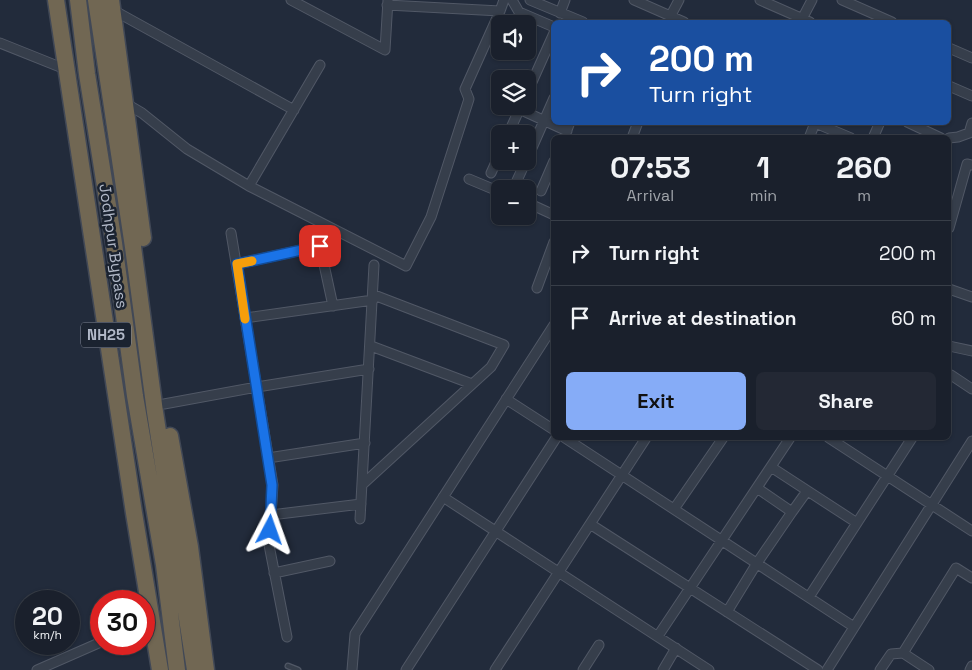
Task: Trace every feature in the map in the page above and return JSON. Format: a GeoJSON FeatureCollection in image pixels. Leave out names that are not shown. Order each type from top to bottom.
{"type":"FeatureCollection","features":[{"type":"Feature","properties":{"kind":"highway","name":"NH25"},"geometry":{"type":"LineString","coordinates":[[56,0],[144,590]]}},
{"type":"Feature","properties":{"kind":"highway","name":"Jodhpur Bypass"},"geometry":{"type":"LineString","coordinates":[[78,0],[87,74],[164,565],[177,670]]}},
{"type":"Feature","properties":{"kind":"highway","name":"Jodhpur Bypass"},"geometry":{"type":"LineString","coordinates":[[96,0],[195,670]]}},
{"type":"Feature","properties":{"kind":"highway","name":"NH25"},"geometry":{"type":"LineString","coordinates":[[112,5],[164,404],[190,547],[206,670]]}},
{"type":"Feature","properties":{"kind":"highway","name":"NH25"},"geometry":{"type":"LineString","coordinates":[[155,650],[160,670]]}},
{"type":"Feature","properties":{"kind":"street"},"geometry":{"type":"LineString","coordinates":[[291,0],[385,50],[388,3],[500,11]]}},
{"type":"Feature","properties":{"kind":"street"},"geometry":{"type":"LineString","coordinates":[[125,103],[142,113],[187,149],[249,186],[406,266],[431,217],[469,99],[465,89],[504,0]]}},
{"type":"Feature","properties":{"kind":"street"},"geometry":{"type":"LineString","coordinates":[[512,0],[519,12],[551,26]]}},
{"type":"Feature","properties":{"kind":"street"},"geometry":{"type":"LineString","coordinates":[[530,0],[578,20]]}},
{"type":"Feature","properties":{"kind":"street"},"geometry":{"type":"LineString","coordinates":[[560,13],[566,0]]}},
{"type":"Feature","properties":{"kind":"street"},"geometry":{"type":"LineString","coordinates":[[634,0],[679,20]]}},
{"type":"Feature","properties":{"kind":"street"},"geometry":{"type":"LineString","coordinates":[[670,16],[679,0]]}},
{"type":"Feature","properties":{"kind":"street"},"geometry":{"type":"LineString","coordinates":[[760,0],[804,20]]}},
{"type":"Feature","properties":{"kind":"street"},"geometry":{"type":"LineString","coordinates":[[806,20],[812,0]]}},
{"type":"Feature","properties":{"kind":"street"},"geometry":{"type":"LineString","coordinates":[[842,0],[887,20]]}},
{"type":"Feature","properties":{"kind":"street"},"geometry":{"type":"LineString","coordinates":[[112,5],[294,110]]}},
{"type":"Feature","properties":{"kind":"street"},"geometry":{"type":"LineString","coordinates":[[536,73],[551,39]]}},
{"type":"Feature","properties":{"kind":"street"},"geometry":{"type":"LineString","coordinates":[[0,43],[65,69]]}},
{"type":"Feature","properties":{"kind":"street"},"geometry":{"type":"LineString","coordinates":[[951,49],[972,58]]}},
{"type":"Feature","properties":{"kind":"street"},"geometry":{"type":"LineString","coordinates":[[249,186],[320,65]]}},
{"type":"Feature","properties":{"kind":"street"},"geometry":{"type":"LineString","coordinates":[[951,87],[972,96]]}},
{"type":"Feature","properties":{"kind":"street"},"geometry":{"type":"LineString","coordinates":[[536,138],[551,105]]}},
{"type":"Feature","properties":{"kind":"street"},"geometry":{"type":"LineString","coordinates":[[534,115],[551,123]]}},
{"type":"Feature","properties":{"kind":"street"},"geometry":{"type":"LineString","coordinates":[[951,138],[969,133],[972,123]]}},
{"type":"Feature","properties":{"kind":"street"},"geometry":{"type":"LineString","coordinates":[[556,125],[567,130]]}},
{"type":"Feature","properties":{"kind":"street"},"geometry":{"type":"LineString","coordinates":[[913,125],[935,135]]}},
{"type":"Feature","properties":{"kind":"street"},"geometry":{"type":"LineString","coordinates":[[832,126],[846,135]]}},
{"type":"Feature","properties":{"kind":"street"},"geometry":{"type":"LineString","coordinates":[[951,221],[967,164],[972,165]]}},
{"type":"Feature","properties":{"kind":"street"},"geometry":{"type":"LineString","coordinates":[[541,191],[551,168]]}},
{"type":"Feature","properties":{"kind":"street"},"geometry":{"type":"LineString","coordinates":[[469,179],[491,188]]}},
{"type":"Feature","properties":{"kind":"street"},"geometry":{"type":"LineString","coordinates":[[536,207],[551,214]]}},
{"type":"Feature","properties":{"kind":"street"},"geometry":{"type":"LineString","coordinates":[[231,233],[272,485],[269,545],[287,637]]}},
{"type":"Feature","properties":{"kind":"street"},"geometry":{"type":"LineString","coordinates":[[237,264],[320,246],[333,306]]}},
{"type":"Feature","properties":{"kind":"street"},"geometry":{"type":"LineString","coordinates":[[537,288],[551,250]]}},
{"type":"Feature","properties":{"kind":"street"},"geometry":{"type":"LineString","coordinates":[[360,519],[374,264]]}},
{"type":"Feature","properties":{"kind":"street"},"geometry":{"type":"LineString","coordinates":[[951,290],[972,297]]}},
{"type":"Feature","properties":{"kind":"street"},"geometry":{"type":"LineString","coordinates":[[245,318],[333,306],[373,298],[504,345],[491,367],[362,484]]}},
{"type":"Feature","properties":{"kind":"street"},"geometry":{"type":"LineString","coordinates":[[352,670],[355,634],[551,332]]}},
{"type":"Feature","properties":{"kind":"street"},"geometry":{"type":"LineString","coordinates":[[370,346],[472,384]]}},
{"type":"Feature","properties":{"kind":"street"},"geometry":{"type":"LineString","coordinates":[[951,346],[972,351]]}},
{"type":"Feature","properties":{"kind":"street"},"geometry":{"type":"LineString","coordinates":[[164,404],[369,369]]}},
{"type":"Feature","properties":{"kind":"street"},"geometry":{"type":"LineString","coordinates":[[951,375],[972,389]]}},
{"type":"Feature","properties":{"kind":"street"},"geometry":{"type":"LineString","coordinates":[[506,399],[551,428]]}},
{"type":"Feature","properties":{"kind":"street"},"geometry":{"type":"LineString","coordinates":[[411,668],[555,440]]}},
{"type":"Feature","properties":{"kind":"street"},"geometry":{"type":"LineString","coordinates":[[568,440],[854,627]]}},
{"type":"Feature","properties":{"kind":"street"},"geometry":{"type":"LineString","coordinates":[[495,670],[645,440]]}},
{"type":"Feature","properties":{"kind":"street"},"geometry":{"type":"LineString","coordinates":[[674,509],[722,440]]}},
{"type":"Feature","properties":{"kind":"street"},"geometry":{"type":"LineString","coordinates":[[658,636],[789,440]]}},
{"type":"Feature","properties":{"kind":"street"},"geometry":{"type":"LineString","coordinates":[[835,440],[972,531]]}},
{"type":"Feature","properties":{"kind":"street"},"geometry":{"type":"LineString","coordinates":[[809,597],[911,440]]}},
{"type":"Feature","properties":{"kind":"street"},"geometry":{"type":"LineString","coordinates":[[827,670],[972,441]]}},
{"type":"Feature","properties":{"kind":"street"},"geometry":{"type":"LineString","coordinates":[[268,458],[365,443]]}},
{"type":"Feature","properties":{"kind":"street"},"geometry":{"type":"LineString","coordinates":[[770,467],[857,523]]}},
{"type":"Feature","properties":{"kind":"street"},"geometry":{"type":"LineString","coordinates":[[757,488],[792,512]]}},
{"type":"Feature","properties":{"kind":"street"},"geometry":{"type":"LineString","coordinates":[[727,612],[757,563],[807,490]]}},
{"type":"Feature","properties":{"kind":"street"},"geometry":{"type":"LineString","coordinates":[[443,497],[709,670]]}},
{"type":"Feature","properties":{"kind":"street"},"geometry":{"type":"LineString","coordinates":[[271,515],[361,504]]}},
{"type":"Feature","properties":{"kind":"street"},"geometry":{"type":"LineString","coordinates":[[590,524],[818,670]]}},
{"type":"Feature","properties":{"kind":"street"},"geometry":{"type":"LineString","coordinates":[[274,573],[330,561]]}},
{"type":"Feature","properties":{"kind":"street"},"geometry":{"type":"LineString","coordinates":[[903,654],[956,568],[972,578]]}},
{"type":"Feature","properties":{"kind":"street"},"geometry":{"type":"LineString","coordinates":[[583,670],[599,645]]}},
{"type":"Feature","properties":{"kind":"street"},"geometry":{"type":"LineString","coordinates":[[37,670],[90,647]]}},
{"type":"Feature","properties":{"kind":"street"},"geometry":{"type":"LineString","coordinates":[[663,670],[676,648]]}},
{"type":"Feature","properties":{"kind":"street"},"geometry":{"type":"LineString","coordinates":[[880,670],[891,654],[903,654],[929,670]]}},
{"type":"Feature","properties":{"kind":"street"},"geometry":{"type":"LineString","coordinates":[[970,670],[972,666]]}},
{"type":"Feature","properties":{"kind":"lane"},"geometry":{"type":"LineString","coordinates":[[288,666],[298,670]]}},
{"type":"Feature","properties":{"kind":"slow traffic"},"geometry":{"type":"LineString","coordinates":[[245,319],[237,264],[252,261]]}},
{"type":"Feature","properties":{"kind":"route"},"geometry":{"type":"LineString","coordinates":[[270,530],[272,485],[237,264],[320,246]]}}]}
